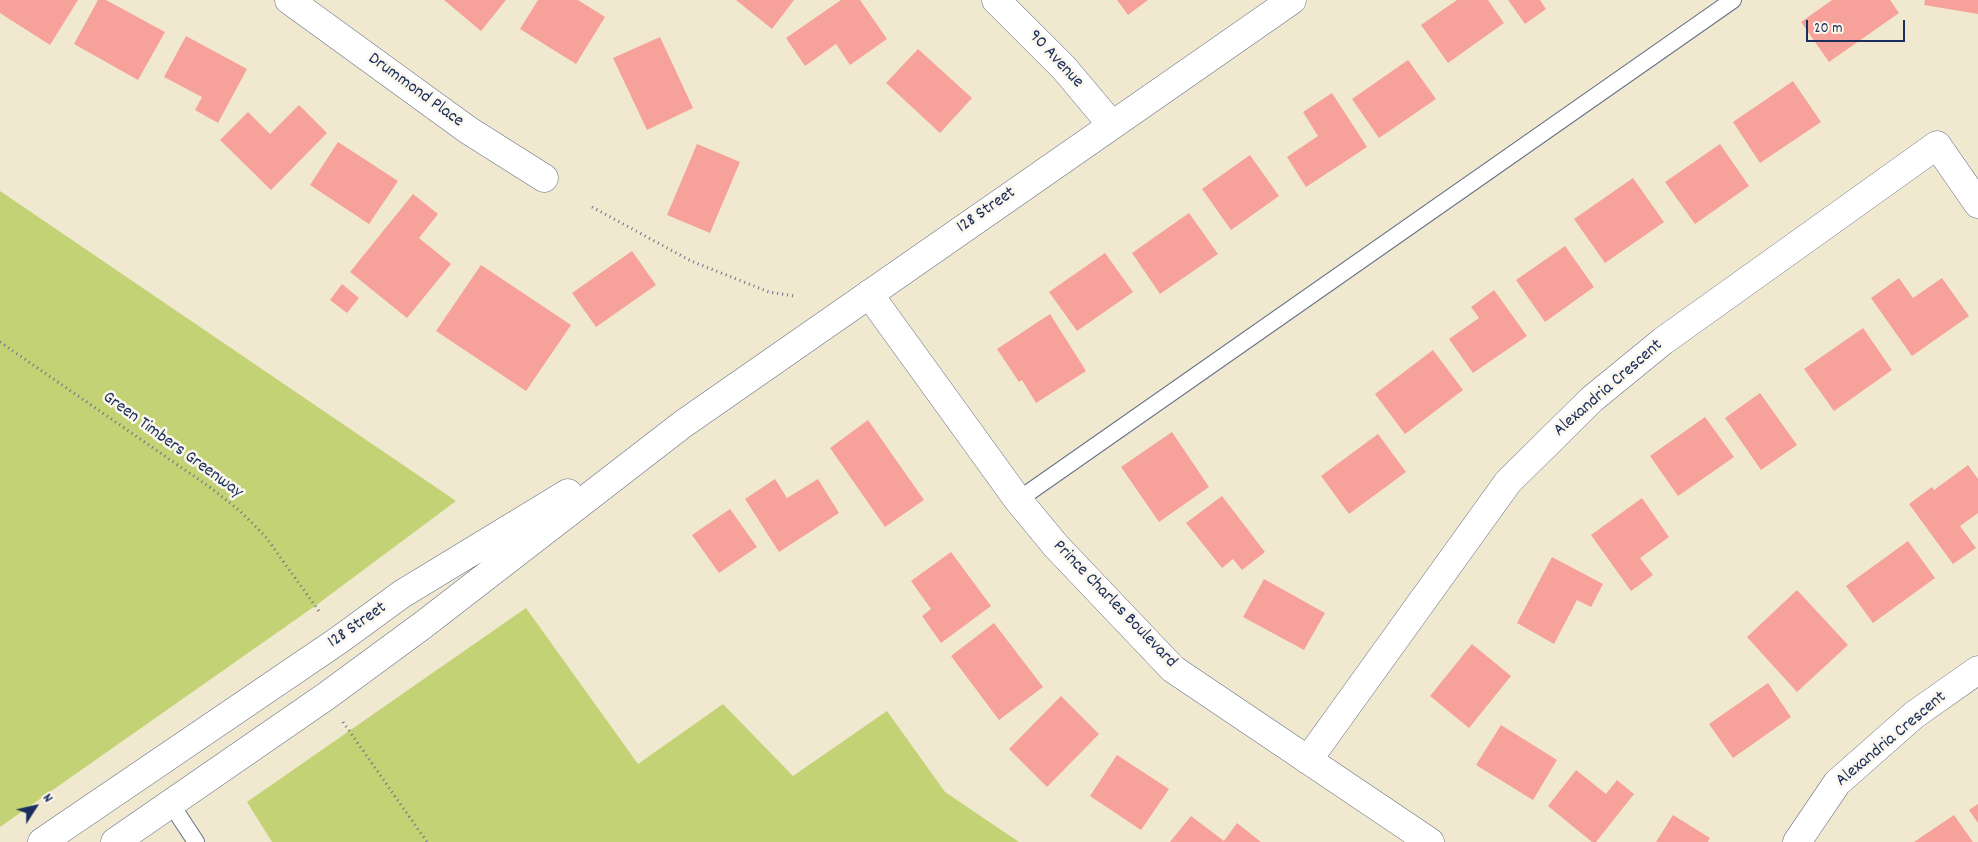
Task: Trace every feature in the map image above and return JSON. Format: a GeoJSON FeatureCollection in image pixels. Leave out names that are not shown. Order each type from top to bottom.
{"type":"FeatureCollection","features":[{"type":"Feature","properties":{"kind":"street","name":"Drummond Place"},"geometry":{"type":"LineString","coordinates":[[288,0],[468,130],[544,178]]}},
{"type":"Feature","properties":{"kind":"street","name":"90 Avenue"},"geometry":{"type":"LineString","coordinates":[[996,0],[1064,68],[1111,124]]}},
{"type":"Feature","properties":{"kind":"street","name":"128 Street"},"geometry":{"type":"LineString","coordinates":[[114,842],[325,696],[415,630],[683,424],[1111,124],[1292,0]]}},
{"type":"Feature","properties":{"kind":"street","name":"Alexandria Crescent"},"geometry":{"type":"LineString","coordinates":[[1308,760],[1508,482],[1599,393],[1663,341],[1937,145],[1978,204]]}},
{"type":"Feature","properties":{"kind":"street","name":"Prince Charles Boulevard"},"geometry":{"type":"LineString","coordinates":[[869,294],[1018,500],[1056,546],[1173,669],[1430,842]]}},
{"type":"Feature","properties":{"kind":"street","name":"128 Street"},"geometry":{"type":"LineString","coordinates":[[42,842],[339,640],[402,594],[683,424]]}},
{"type":"Feature","properties":{"kind":"street","name":"Alexandria Crescent"},"geometry":{"type":"LineString","coordinates":[[1797,842],[1837,783],[1914,715],[1978,670]]}},
{"type":"Feature","properties":{"kind":"lane"},"geometry":{"type":"LineString","coordinates":[[1018,500],[1732,0]]}},
{"type":"Feature","properties":{"kind":"lane"},"geometry":{"type":"LineString","coordinates":[[171,804],[196,842]]}},
{"type":"Feature","properties":{"kind":"path"},"geometry":{"type":"LineString","coordinates":[[592,207],[691,261],[768,292],[794,296]]}},
{"type":"Feature","properties":{"kind":"path","name":"Green Timbers Greenway"},"geometry":{"type":"LineString","coordinates":[[0,342],[211,488],[240,511],[264,536],[325,620]]}},
{"type":"Feature","properties":{"kind":"path"},"geometry":{"type":"LineString","coordinates":[[340,718],[427,842]]}},
{"type":"Feature","properties":{"kind":"green space"},"geometry":{"type":"Polygon","coordinates":[[[0,191],[456,501],[315,606],[0,827],[0,191]]]}},
{"type":"Feature","properties":{"kind":"green space"},"geometry":{"type":"Polygon","coordinates":[[[526,608],[638,764],[723,704],[793,776],[887,711],[945,792],[1019,842],[272,842],[247,802],[526,608]]]}},
{"type":"Feature","properties":{"kind":"building"},"geometry":{"type":"Polygon","coordinates":[[[0,0],[78,0],[50,45],[0,13],[0,0]]]}},
{"type":"Feature","properties":{"kind":"building"},"geometry":{"type":"Polygon","coordinates":[[[98,0],[106,0],[165,32],[138,80],[74,44],[98,0]]]}},
{"type":"Feature","properties":{"kind":"building"},"geometry":{"type":"Polygon","coordinates":[[[444,0],[506,0],[481,31],[444,0]]]}},
{"type":"Feature","properties":{"kind":"building"},"geometry":{"type":"Polygon","coordinates":[[[538,0],[578,0],[605,17],[576,64],[520,29],[538,0]]]}},
{"type":"Feature","properties":{"kind":"building"},"geometry":{"type":"Polygon","coordinates":[[[736,0],[794,0],[772,29],[736,0]]]}},
{"type":"Feature","properties":{"kind":"building"},"geometry":{"type":"Polygon","coordinates":[[[841,0],[860,0],[887,39],[850,65],[836,44],[805,66],[786,38],[841,0]]]}},
{"type":"Feature","properties":{"kind":"building"},"geometry":{"type":"Polygon","coordinates":[[[1117,0],[1148,0],[1128,15],[1117,0]]]}},
{"type":"Feature","properties":{"kind":"building"},"geometry":{"type":"Polygon","coordinates":[[[1457,0],[1488,0],[1504,23],[1448,63],[1421,25],[1457,0]]]}},
{"type":"Feature","properties":{"kind":"building"},"geometry":{"type":"Polygon","coordinates":[[[1508,0],[1540,0],[1546,9],[1525,24],[1508,0]]]}},
{"type":"Feature","properties":{"kind":"building"},"geometry":{"type":"Polygon","coordinates":[[[1832,0],[1890,0],[1899,13],[1829,62],[1801,22],[1832,0]]]}},
{"type":"Feature","properties":{"kind":"building"},"geometry":{"type":"Polygon","coordinates":[[[1925,0],[1978,0],[1978,14],[1924,5],[1925,0]]]}},
{"type":"Feature","properties":{"kind":"building"},"geometry":{"type":"Polygon","coordinates":[[[186,36],[247,69],[218,123],[195,110],[202,97],[164,77],[186,36]]]}},
{"type":"Feature","properties":{"kind":"building"},"geometry":{"type":"Polygon","coordinates":[[[660,37],[693,108],[647,130],[613,58],[660,37]]]}},
{"type":"Feature","properties":{"kind":"building"},"geometry":{"type":"Polygon","coordinates":[[[918,49],[972,98],[940,133],[886,83],[918,49]]]}},
{"type":"Feature","properties":{"kind":"building"},"geometry":{"type":"Polygon","coordinates":[[[1408,60],[1436,99],[1379,138],[1352,99],[1408,60]]]}},
{"type":"Feature","properties":{"kind":"building"},"geometry":{"type":"Polygon","coordinates":[[[1793,81],[1821,122],[1760,163],[1733,122],[1793,81]]]}},
{"type":"Feature","properties":{"kind":"building"},"geometry":{"type":"Polygon","coordinates":[[[1332,93],[1367,147],[1306,187],[1287,157],[1318,136],[1303,112],[1332,93]]]}},
{"type":"Feature","properties":{"kind":"building"},"geometry":{"type":"Polygon","coordinates":[[[299,105],[327,133],[271,190],[220,140],[248,112],[270,134],[299,105]]]}},
{"type":"Feature","properties":{"kind":"building"},"geometry":{"type":"Polygon","coordinates":[[[338,142],[398,181],[369,224],[310,185],[338,142]]]}},
{"type":"Feature","properties":{"kind":"building"},"geometry":{"type":"Polygon","coordinates":[[[697,144],[740,162],[710,233],[667,215],[697,144]]]}},
{"type":"Feature","properties":{"kind":"building"},"geometry":{"type":"Polygon","coordinates":[[[1720,144],[1749,186],[1695,224],[1665,182],[1720,144]]]}},
{"type":"Feature","properties":{"kind":"building"},"geometry":{"type":"Polygon","coordinates":[[[1250,155],[1279,196],[1231,230],[1202,189],[1250,155]]]}},
{"type":"Feature","properties":{"kind":"building"},"geometry":{"type":"Polygon","coordinates":[[[1633,178],[1664,222],[1605,263],[1574,219],[1633,178]]]}},
{"type":"Feature","properties":{"kind":"building"},"geometry":{"type":"Polygon","coordinates":[[[413,194],[438,214],[419,238],[451,264],[407,318],[350,272],[413,194]]]}},
{"type":"Feature","properties":{"kind":"building"},"geometry":{"type":"Polygon","coordinates":[[[1189,213],[1218,254],[1160,294],[1132,253],[1189,213]]]}},
{"type":"Feature","properties":{"kind":"building"},"geometry":{"type":"Polygon","coordinates":[[[1565,246],[1594,287],[1545,322],[1516,280],[1565,246]]]}},
{"type":"Feature","properties":{"kind":"building"},"geometry":{"type":"Polygon","coordinates":[[[632,251],[656,285],[596,327],[572,293],[632,251]]]}},
{"type":"Feature","properties":{"kind":"building"},"geometry":{"type":"Polygon","coordinates":[[[1105,253],[1133,292],[1077,331],[1049,292],[1105,253]]]}},
{"type":"Feature","properties":{"kind":"building"},"geometry":{"type":"Polygon","coordinates":[[[481,265],[571,325],[526,391],[436,331],[481,265]]]}},
{"type":"Feature","properties":{"kind":"building"},"geometry":{"type":"Polygon","coordinates":[[[1899,278],[1913,298],[1942,278],[1969,316],[1912,356],[1871,298],[1899,278]]]}},
{"type":"Feature","properties":{"kind":"building"},"geometry":{"type":"Polygon","coordinates":[[[342,284],[359,298],[347,313],[330,300],[342,284]]]}},
{"type":"Feature","properties":{"kind":"building"},"geometry":{"type":"Polygon","coordinates":[[[1494,290],[1527,336],[1473,373],[1449,339],[1479,318],[1471,307],[1494,290]]]}},
{"type":"Feature","properties":{"kind":"building"},"geometry":{"type":"Polygon","coordinates":[[[1050,314],[1086,371],[1036,403],[1022,380],[1019,382],[997,349],[1050,314]]]}},
{"type":"Feature","properties":{"kind":"building"},"geometry":{"type":"Polygon","coordinates":[[[1863,328],[1892,370],[1834,411],[1804,369],[1863,328]]]}},
{"type":"Feature","properties":{"kind":"building"},"geometry":{"type":"Polygon","coordinates":[[[1433,350],[1463,390],[1405,434],[1375,394],[1433,350]]]}},
{"type":"Feature","properties":{"kind":"building"},"geometry":{"type":"Polygon","coordinates":[[[1760,393],[1797,445],[1761,470],[1725,418],[1760,393]]]}},
{"type":"Feature","properties":{"kind":"building"},"geometry":{"type":"Polygon","coordinates":[[[1705,417],[1734,457],[1678,496],[1650,456],[1705,417]]]}},
{"type":"Feature","properties":{"kind":"building"},"geometry":{"type":"Polygon","coordinates":[[[868,420],[924,500],[885,527],[830,448],[868,420]]]}},
{"type":"Feature","properties":{"kind":"building"},"geometry":{"type":"Polygon","coordinates":[[[1172,432],[1209,487],[1159,522],[1121,467],[1172,432]]]}},
{"type":"Feature","properties":{"kind":"building"},"geometry":{"type":"Polygon","coordinates":[[[1378,434],[1406,472],[1349,514],[1321,476],[1378,434]]]}},
{"type":"Feature","properties":{"kind":"building"},"geometry":{"type":"Polygon","coordinates":[[[1968,465],[1978,479],[1978,513],[1960,526],[1976,548],[1953,564],[1909,504],[1932,487],[1934,490],[1968,465]]]}},
{"type":"Feature","properties":{"kind":"building"},"geometry":{"type":"Polygon","coordinates":[[[775,479],[787,498],[818,479],[839,513],[779,552],[745,499],[775,479]]]}},
{"type":"Feature","properties":{"kind":"building"},"geometry":{"type":"Polygon","coordinates":[[[1222,496],[1265,552],[1242,570],[1233,559],[1222,568],[1186,523],[1222,496]]]}},
{"type":"Feature","properties":{"kind":"building"},"geometry":{"type":"Polygon","coordinates":[[[1642,498],[1669,537],[1640,558],[1653,575],[1631,591],[1591,535],[1642,498]]]}},
{"type":"Feature","properties":{"kind":"building"},"geometry":{"type":"Polygon","coordinates":[[[730,509],[757,547],[719,573],[692,535],[730,509]]]}},
{"type":"Feature","properties":{"kind":"building"},"geometry":{"type":"Polygon","coordinates":[[[1908,541],[1935,578],[1873,623],[1846,586],[1908,541]]]}},
{"type":"Feature","properties":{"kind":"building"},"geometry":{"type":"Polygon","coordinates":[[[951,552],[991,606],[941,643],[922,616],[931,609],[911,581],[951,552]]]}},
{"type":"Feature","properties":{"kind":"building"},"geometry":{"type":"Polygon","coordinates":[[[1552,557],[1603,584],[1591,607],[1577,600],[1554,644],[1517,623],[1552,557]]]}},
{"type":"Feature","properties":{"kind":"building"},"geometry":{"type":"Polygon","coordinates":[[[1264,579],[1325,613],[1304,650],[1243,617],[1264,579]]]}},
{"type":"Feature","properties":{"kind":"building"},"geometry":{"type":"Polygon","coordinates":[[[1797,590],[1848,645],[1797,692],[1747,637],[1797,590]]]}},
{"type":"Feature","properties":{"kind":"building"},"geometry":{"type":"Polygon","coordinates":[[[994,623],[1043,687],[999,720],[951,656],[994,623]]]}},
{"type":"Feature","properties":{"kind":"building"},"geometry":{"type":"Polygon","coordinates":[[[1472,644],[1511,676],[1469,728],[1430,696],[1472,644]]]}},
{"type":"Feature","properties":{"kind":"building"},"geometry":{"type":"Polygon","coordinates":[[[1768,683],[1791,717],[1733,758],[1709,724],[1768,683]]]}},
{"type":"Feature","properties":{"kind":"building"},"geometry":{"type":"Polygon","coordinates":[[[1061,696],[1099,734],[1047,787],[1009,749],[1061,696]]]}},
{"type":"Feature","properties":{"kind":"building"},"geometry":{"type":"Polygon","coordinates":[[[1501,725],[1557,760],[1533,800],[1476,765],[1501,725]]]}},
{"type":"Feature","properties":{"kind":"building"},"geometry":{"type":"Polygon","coordinates":[[[1117,755],[1169,789],[1141,830],[1090,796],[1117,755]]]}},
{"type":"Feature","properties":{"kind":"building"},"geometry":{"type":"Polygon","coordinates":[[[1576,770],[1606,794],[1617,780],[1634,794],[1596,842],[1592,842],[1548,806],[1576,770]]]}},
{"type":"Feature","properties":{"kind":"building"},"geometry":{"type":"Polygon","coordinates":[[[1978,804],[1978,823],[1969,810],[1978,804]]]}},
{"type":"Feature","properties":{"kind":"building"},"geometry":{"type":"Polygon","coordinates":[[[1673,815],[1710,838],[1708,842],[1656,842],[1673,815]]]}},
{"type":"Feature","properties":{"kind":"building"},"geometry":{"type":"Polygon","coordinates":[[[1954,815],[1973,842],[1914,842],[1954,815]]]}},
{"type":"Feature","properties":{"kind":"building"},"geometry":{"type":"Polygon","coordinates":[[[1191,816],[1224,841],[1237,823],[1261,842],[1170,842],[1191,816]]]}}]}
